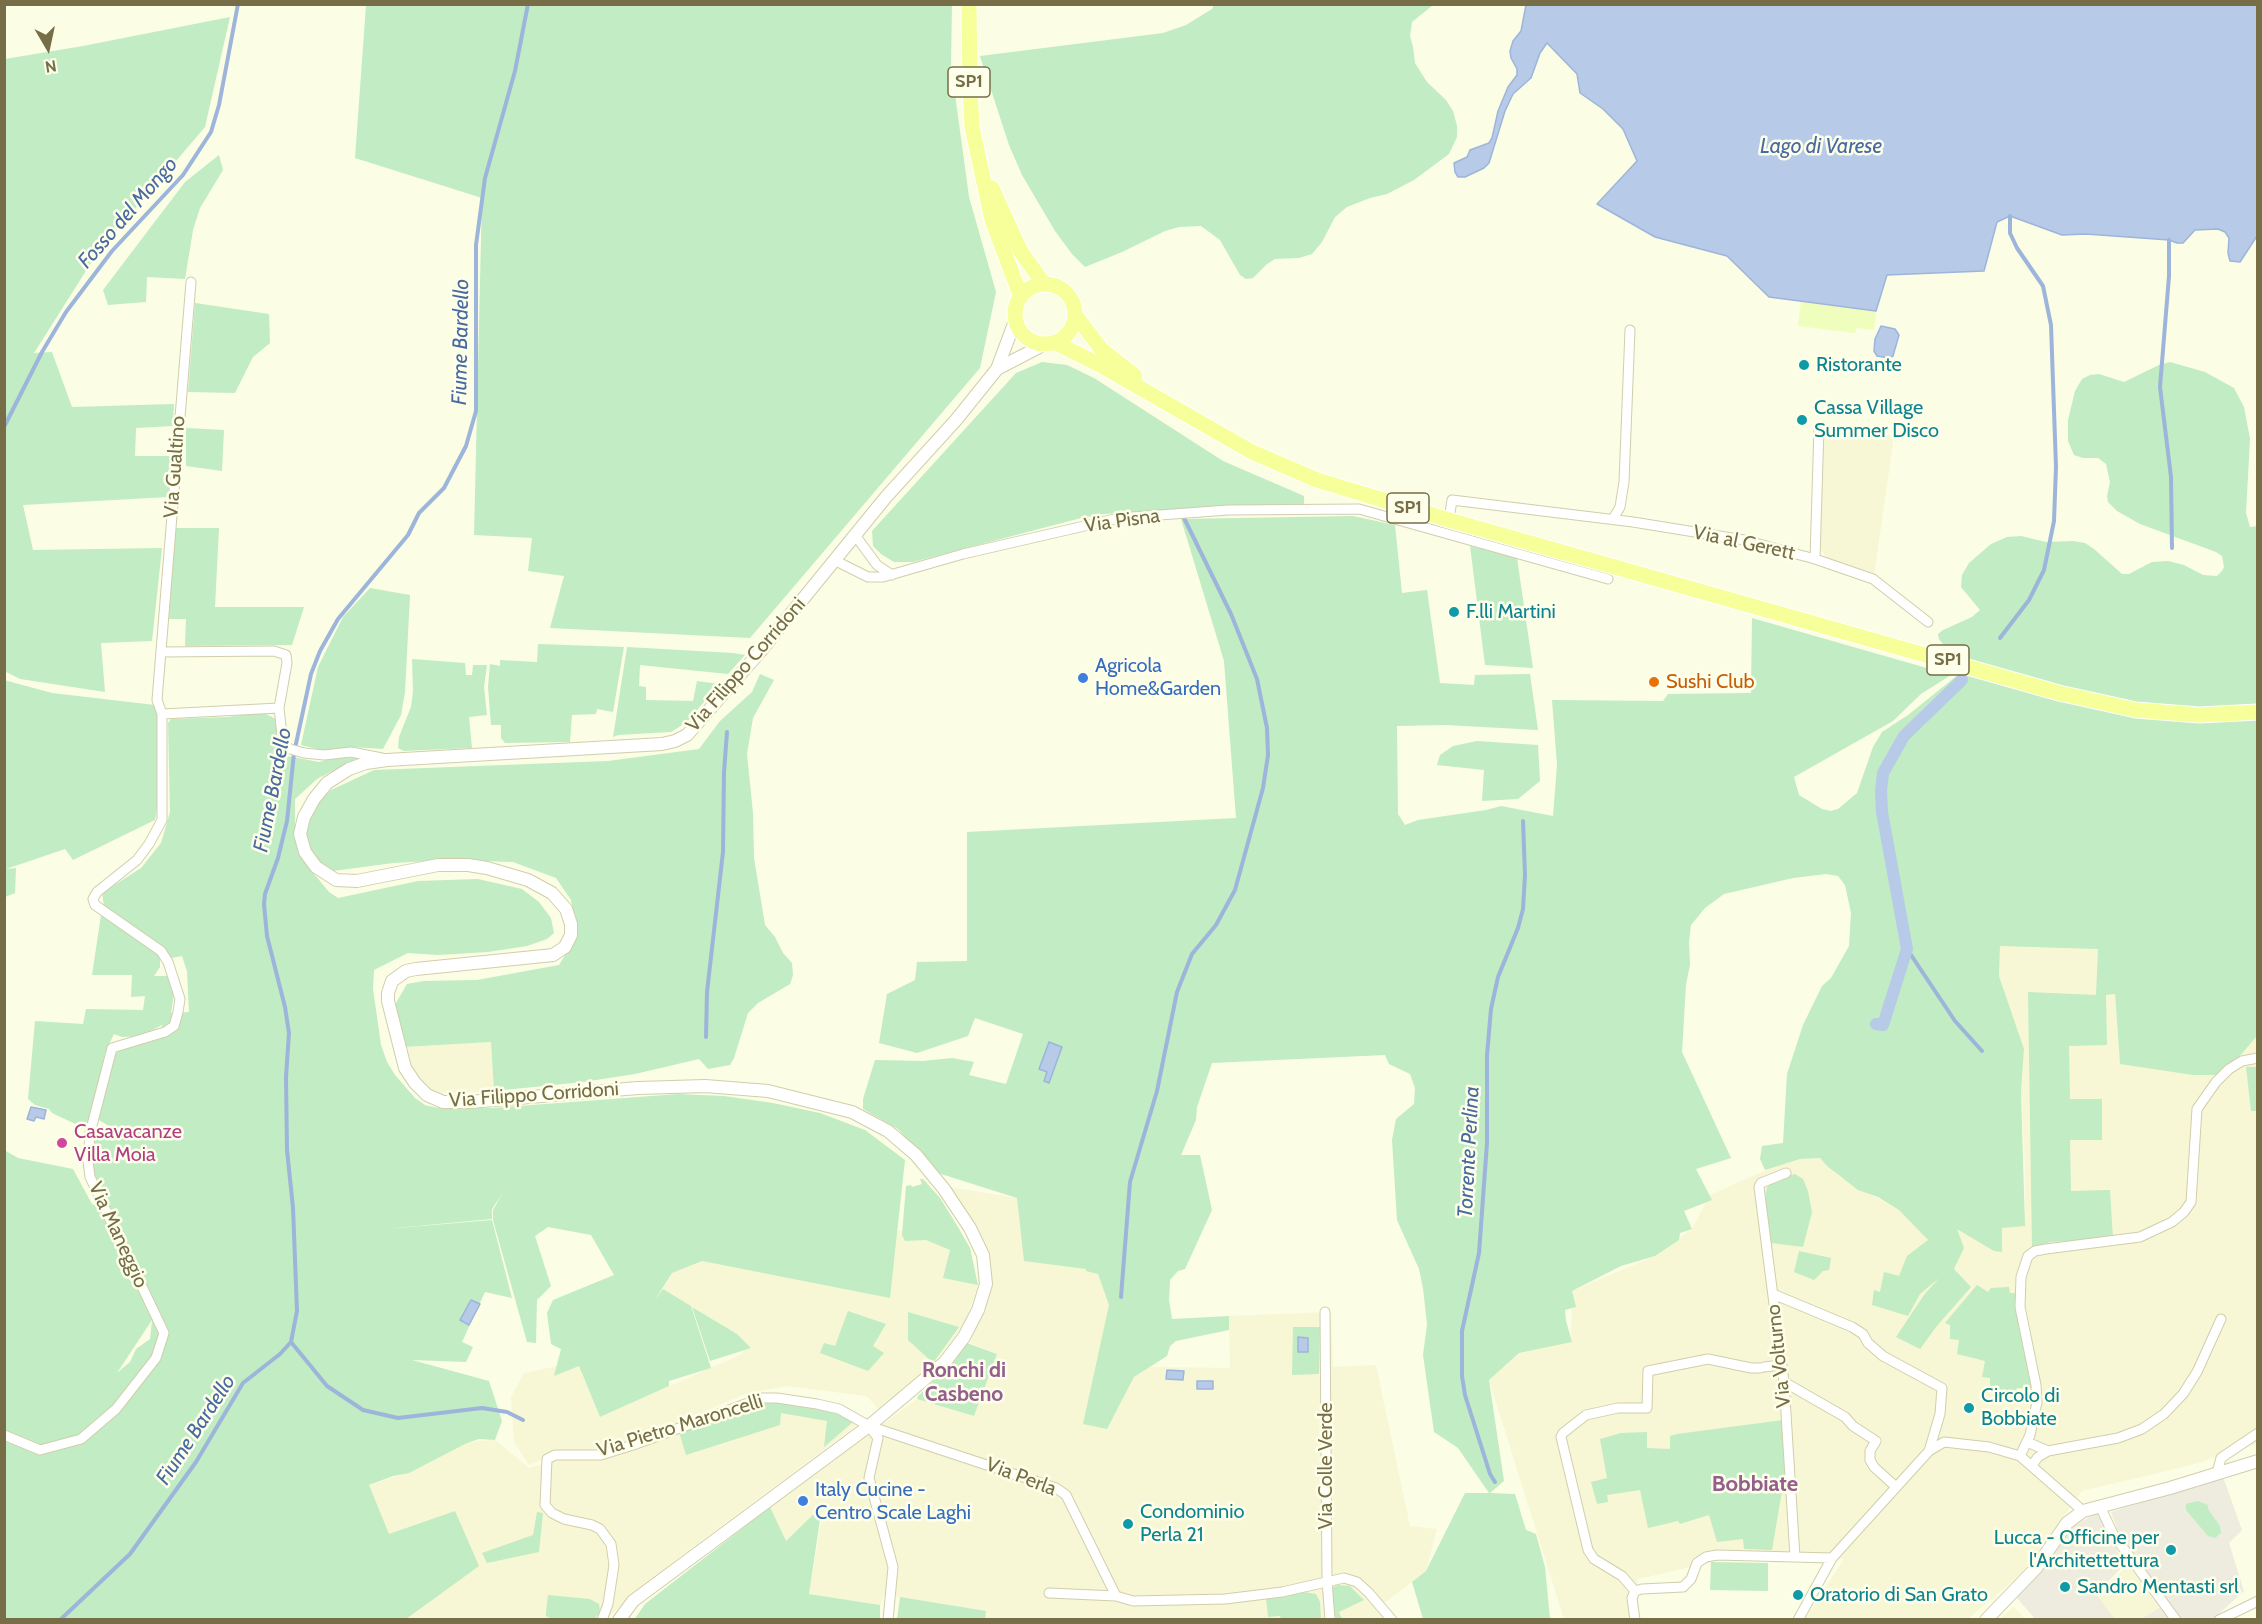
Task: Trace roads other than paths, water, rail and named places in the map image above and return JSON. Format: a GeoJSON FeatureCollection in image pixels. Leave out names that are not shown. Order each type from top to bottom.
{"type":"FeatureCollection","features":[{"type":"Feature","properties":{"kind":"main road","name":"SP1"},"geometry":{"type":"LineString","coordinates":[[969,4],[969,88],[972,127],[992,220],[1021,297]]}},
{"type":"Feature","properties":{"kind":"main road","name":"SP1"},"geometry":{"type":"LineString","coordinates":[[978,158],[1021,252],[1044,284],[1053,285],[1067,293],[1072,300],[1076,316],[1102,350],[1183,412]]}},
{"type":"Feature","properties":{"kind":"main road"},"geometry":{"type":"LineString","coordinates":[[1015,321],[1015,308],[1021,297],[1031,288],[1044,284]]}},
{"type":"Feature","properties":{"kind":"main road"},"geometry":{"type":"LineString","coordinates":[[1049,344],[1070,332],[1076,316]]}},
{"type":"Feature","properties":{"kind":"main road","name":"SP1"},"geometry":{"type":"LineString","coordinates":[[1015,321],[1025,337],[1049,344],[1100,365],[1252,452],[1317,480],[1449,520],[2059,693],[2136,710],[2199,715],[2258,712]]}},
{"type":"Feature","properties":{"kind":"street","name":"Via Gualtino"},"geometry":{"type":"LineString","coordinates":[[162,714],[158,700],[161,652],[191,282]]}},
{"type":"Feature","properties":{"kind":"street","name":"Via Filippo Corridoni"},"geometry":{"type":"LineString","coordinates":[[619,1620],[633,1601],[868,1425],[945,1362],[964,1337],[978,1310],[986,1284],[983,1255],[970,1228],[944,1189],[916,1155],[888,1131],[852,1112],[768,1091],[675,1085],[469,1102],[443,1102],[427,1095],[410,1077],[405,1068],[388,1000],[392,981],[406,971],[416,969],[553,955],[559,952],[569,940],[571,924],[566,909],[552,893],[528,880],[487,868],[457,864],[438,865],[365,879],[342,882],[336,880],[316,867],[305,852],[300,834],[304,817],[314,799],[327,783],[360,765],[387,760],[662,744],[687,735],[886,497],[956,420],[997,369],[1015,321]]}},
{"type":"Feature","properties":{"kind":"street"},"geometry":{"type":"LineString","coordinates":[[1613,519],[1620,507],[1624,482],[1630,330]]}},
{"type":"Feature","properties":{"kind":"street","name":"Via Filippo Corridoni"},"geometry":{"type":"LineString","coordinates":[[997,369],[1049,344]]}},
{"type":"Feature","properties":{"kind":"street","name":"Via al Gerett"},"geometry":{"type":"LineString","coordinates":[[1449,520],[1452,500],[1613,519],[1744,540],[1815,559],[1819,427]]}},
{"type":"Feature","properties":{"kind":"street","name":"Via Pisna"},"geometry":{"type":"LineString","coordinates":[[834,560],[868,578],[892,575],[963,554],[1119,518],[1228,510],[1359,509],[1608,579]]}},
{"type":"Feature","properties":{"kind":"street"},"geometry":{"type":"LineString","coordinates":[[855,535],[877,565],[892,575]]}},
{"type":"Feature","properties":{"kind":"street"},"geometry":{"type":"LineString","coordinates":[[1815,559],[1873,579],[1928,622]]}},
{"type":"Feature","properties":{"kind":"street"},"geometry":{"type":"LineString","coordinates":[[161,652],[274,651],[286,655],[287,663],[279,708],[283,744],[290,749],[304,753],[324,755],[351,752],[387,760]]}},
{"type":"Feature","properties":{"kind":"street"},"geometry":{"type":"LineString","coordinates":[[162,714],[279,708]]}},
{"type":"Feature","properties":{"kind":"street","name":"Via Maneggio"},"geometry":{"type":"LineString","coordinates":[[4,1435],[40,1450],[81,1439],[116,1409],[156,1358],[164,1333],[90,1177],[88,1161],[90,1133],[112,1048],[165,1032],[174,1026],[178,1012],[180,999],[176,980],[161,951],[95,905],[93,899],[97,892],[137,860],[162,820],[162,714]]}},
{"type":"Feature","properties":{"kind":"street"},"geometry":{"type":"LineString","coordinates":[[2020,1456],[2027,1442],[2037,1402],[2036,1385],[2020,1307],[2020,1277],[2028,1256],[2035,1251],[2046,1249],[2140,1238],[2156,1231],[2184,1212],[2191,1202],[2197,1109],[2216,1082],[2229,1069],[2242,1061],[2258,1058]]}},
{"type":"Feature","properties":{"kind":"street","name":"Via Volturno"},"geometry":{"type":"LineString","coordinates":[[1786,1173],[1761,1183],[1759,1187],[1784,1382],[1795,1557]]}},
{"type":"Feature","properties":{"kind":"street"},"geometry":{"type":"LineString","coordinates":[[1773,1294],[1852,1327],[1863,1334],[1868,1343],[1883,1356],[1942,1388],[1940,1414],[1929,1451]]}},
{"type":"Feature","properties":{"kind":"street","name":"Via Colle Verde"},"geometry":{"type":"LineString","coordinates":[[1325,1312],[1327,1580],[1330,1620]]}},
{"type":"Feature","properties":{"kind":"street"},"geometry":{"type":"LineString","coordinates":[[2032,1465],[2038,1457],[2048,1451],[2118,1438],[2142,1429],[2164,1414],[2183,1394],[2197,1372],[2221,1319]]}},
{"type":"Feature","properties":{"kind":"street"},"geometry":{"type":"LineString","coordinates":[[1635,1591],[1622,1576],[1594,1559],[1588,1550],[1562,1437],[1563,1433],[1586,1415],[1618,1408],[1647,1408],[1648,1371],[1708,1359],[1751,1368],[1781,1365]]}},
{"type":"Feature","properties":{"kind":"street"},"geometry":{"type":"LineString","coordinates":[[1784,1382],[1845,1417],[1852,1425],[1876,1441],[1870,1451],[1870,1460],[1874,1467],[1896,1486]]}},
{"type":"Feature","properties":{"kind":"street","name":"Via Pietro Maroncelli"},"geometry":{"type":"LineString","coordinates":[[602,1620],[608,1604],[614,1565],[611,1544],[600,1529],[564,1519],[545,1505],[547,1459],[555,1455],[601,1455],[762,1398],[777,1398],[839,1409],[868,1425]]}},
{"type":"Feature","properties":{"kind":"street"},"geometry":{"type":"LineString","coordinates":[[868,1425],[878,1438],[869,1478],[892,1566],[888,1620]]}},
{"type":"Feature","properties":{"kind":"street","name":"Via Perla"},"geometry":{"type":"LineString","coordinates":[[868,1425],[1056,1488],[1066,1495],[1116,1596]]}},
{"type":"Feature","properties":{"kind":"street"},"geometry":{"type":"LineString","coordinates":[[2217,1473],[2221,1458],[2258,1433]]}},
{"type":"Feature","properties":{"kind":"street"},"geometry":{"type":"LineString","coordinates":[[1798,1620],[1832,1558],[1929,1451],[1944,1442],[1965,1443],[2008,1451],[2020,1456],[2083,1511]]}},
{"type":"Feature","properties":{"kind":"street"},"geometry":{"type":"LineString","coordinates":[[2027,1442],[2048,1451]]}},
{"type":"Feature","properties":{"kind":"street"},"geometry":{"type":"LineString","coordinates":[[1986,1620],[2036,1568],[2067,1523],[2083,1511],[2258,1461]]}},
{"type":"Feature","properties":{"kind":"street"},"geometry":{"type":"LineString","coordinates":[[2100,1506],[2113,1534],[2176,1620]]}},
{"type":"Feature","properties":{"kind":"street"},"geometry":{"type":"LineString","coordinates":[[1635,1591],[1683,1587],[1691,1579],[1697,1563],[1706,1557],[1717,1555],[1832,1558]]}},
{"type":"Feature","properties":{"kind":"street"},"geometry":{"type":"LineString","coordinates":[[1049,1593],[1116,1596],[1133,1601],[1225,1599],[1282,1592],[1344,1578],[1356,1582],[1392,1620]]}},
{"type":"Feature","properties":{"kind":"street"},"geometry":{"type":"LineString","coordinates":[[1635,1591],[1632,1598],[1635,1620]]}},
{"type":"Feature","properties":{"kind":"street"},"geometry":{"type":"LineString","coordinates":[[2219,1620],[2258,1601]]}},
{"type":"Feature","properties":{"kind":"water","name":"Lago di Varese"},"geometry":{"type":"Polygon","coordinates":[[[1526,5],[2257,5],[2257,236],[2240,262],[2230,261],[2229,238],[2225,232],[2218,229],[2195,230],[2183,243],[2177,243],[2169,240],[2086,234],[2062,235],[2010,216],[1997,222],[1984,271],[1887,275],[1876,311],[1769,297],[1727,256],[1655,237],[1597,204],[1637,161],[1623,129],[1603,109],[1580,93],[1577,74],[1547,43],[1540,53],[1531,78],[1513,94],[1505,111],[1489,163],[1465,177],[1458,177],[1454,163],[1467,157],[1470,150],[1489,143],[1498,111],[1508,87],[1517,75],[1510,51],[1513,41],[1521,31],[1526,5]]]}},
{"type":"Feature","properties":{"kind":"water"},"geometry":{"type":"Polygon","coordinates":[[[1881,326],[1895,329],[1899,335],[1893,356],[1888,358],[1877,356],[1874,351],[1875,339],[1881,326]]]}},
{"type":"Feature","properties":{"kind":"water"},"geometry":{"type":"Polygon","coordinates":[[[1049,1042],[1062,1047],[1049,1083],[1044,1081],[1047,1072],[1039,1069],[1049,1042]]]}},
{"type":"Feature","properties":{"kind":"water"},"geometry":{"type":"Polygon","coordinates":[[[31,1107],[46,1110],[44,1119],[36,1117],[34,1121],[27,1119],[31,1107]]]}},
{"type":"Feature","properties":{"kind":"water"},"geometry":{"type":"Polygon","coordinates":[[[471,1300],[480,1304],[469,1325],[460,1320],[471,1300]]]}},
{"type":"Feature","properties":{"kind":"water"},"geometry":{"type":"Polygon","coordinates":[[[1298,1337],[1308,1338],[1308,1352],[1298,1352],[1298,1337]]]}},
{"type":"Feature","properties":{"kind":"water"},"geometry":{"type":"Polygon","coordinates":[[[1167,1370],[1184,1371],[1183,1380],[1166,1379],[1167,1370]]]}},
{"type":"Feature","properties":{"kind":"water"},"geometry":{"type":"Polygon","coordinates":[[[1197,1381],[1213,1381],[1213,1389],[1197,1389],[1197,1381]]]}},
{"type":"Feature","properties":{"kind":"waterway","name":"Fosso del Mongo"},"geometry":{"type":"LineString","coordinates":[[4,427],[42,352],[66,312],[112,251],[183,175],[211,132],[219,105],[238,4]]}},
{"type":"Feature","properties":{"kind":"waterway","name":"Fiume Bardello"},"geometry":{"type":"LineString","coordinates":[[60,1620],[130,1554],[196,1462],[243,1383],[280,1354],[291,1342],[297,1311],[293,1208],[287,1150],[286,1077],[289,1033],[285,1007],[267,936],[265,894],[278,858],[287,821],[294,753],[311,674],[320,651],[338,619],[408,535],[419,513],[444,488],[466,446],[476,411],[476,245],[485,178],[515,71],[528,4]]}},
{"type":"Feature","properties":{"kind":"waterway"},"geometry":{"type":"LineString","coordinates":[[2000,638],[2029,600],[2044,570],[2054,521],[2056,467],[2051,325],[2043,286],[2017,248],[2010,233],[2010,216]]}},
{"type":"Feature","properties":{"kind":"waterway"},"geometry":{"type":"LineString","coordinates":[[2169,240],[2169,276],[2160,387],[2171,477],[2172,548]]}},
{"type":"Feature","properties":{"kind":"waterway"},"geometry":{"type":"LineString","coordinates":[[1121,1297],[1130,1182],[1157,1091],[1177,992],[1192,954],[1216,925],[1235,890],[1263,788],[1268,755],[1267,728],[1257,679],[1231,614],[1184,518]]}},
{"type":"Feature","properties":{"kind":"waterway"},"geometry":{"type":"LineString","coordinates":[[1876,1024],[1883,1025],[1907,949],[1882,812],[1883,773],[1904,736],[1962,680]]}},
{"type":"Feature","properties":{"kind":"waterway"},"geometry":{"type":"LineString","coordinates":[[706,1037],[707,992],[723,852],[727,732]]}},
{"type":"Feature","properties":{"kind":"waterway","name":"Torrente Perlina"},"geometry":{"type":"LineString","coordinates":[[1495,1482],[1490,1474],[1465,1395],[1462,1376],[1462,1331],[1479,1253],[1487,1143],[1487,1055],[1491,1009],[1498,977],[1518,928],[1523,909],[1525,875],[1523,821]]}},
{"type":"Feature","properties":{"kind":"waterway"},"geometry":{"type":"LineString","coordinates":[[1907,949],[1955,1021],[1982,1051]]}},
{"type":"Feature","properties":{"kind":"waterway"},"geometry":{"type":"LineString","coordinates":[[291,1342],[327,1386],[363,1410],[398,1418],[482,1408],[507,1412],[523,1420]]}},
{"type":"Feature","properties":{"kind":"place","name":"Ristorante"},"geometry":{"type":"Point","coordinates":[1804,365]}},
{"type":"Feature","properties":{"kind":"place","name":"Cassa Village Summer Disco"},"geometry":{"type":"Point","coordinates":[1802,420]}},
{"type":"Feature","properties":{"kind":"place","name":"F.lli Martini"},"geometry":{"type":"Point","coordinates":[1454,612]}},
{"type":"Feature","properties":{"kind":"place","name":"Agricola Home&Garden"},"geometry":{"type":"Point","coordinates":[1083,678]}},
{"type":"Feature","properties":{"kind":"place","name":"Sushi Club"},"geometry":{"type":"Point","coordinates":[1654,682]}},
{"type":"Feature","properties":{"kind":"place","name":"Casavacanze Villa Moia"},"geometry":{"type":"Point","coordinates":[62,1143]}},
{"type":"Feature","properties":{"kind":"place","name":"Circolo di Bobbiate"},"geometry":{"type":"Point","coordinates":[1969,1408]}},
{"type":"Feature","properties":{"kind":"place","name":"Italy Cucine - Centro Scale Laghi"},"geometry":{"type":"Point","coordinates":[803,1501]}},
{"type":"Feature","properties":{"kind":"place","name":"Condominio Perla 21"},"geometry":{"type":"Point","coordinates":[1128,1524]}},
{"type":"Feature","properties":{"kind":"place","name":"Lucca - Officine per l'Architettettura"},"geometry":{"type":"Point","coordinates":[2171,1550]}},
{"type":"Feature","properties":{"kind":"place","name":"Sandro Mentasti srl"},"geometry":{"type":"Point","coordinates":[2065,1587]}},
{"type":"Feature","properties":{"kind":"place","name":"Oratorio di San Grato"},"geometry":{"type":"Point","coordinates":[1798,1595]}},
{"type":"Feature","properties":{"kind":"district","name":"Ronchi di Casbeno"},"geometry":{"type":"Point","coordinates":[964,1383]}},
{"type":"Feature","properties":{"kind":"district","name":"Bobbiate"},"geometry":{"type":"Point","coordinates":[1755,1485]}}]}
